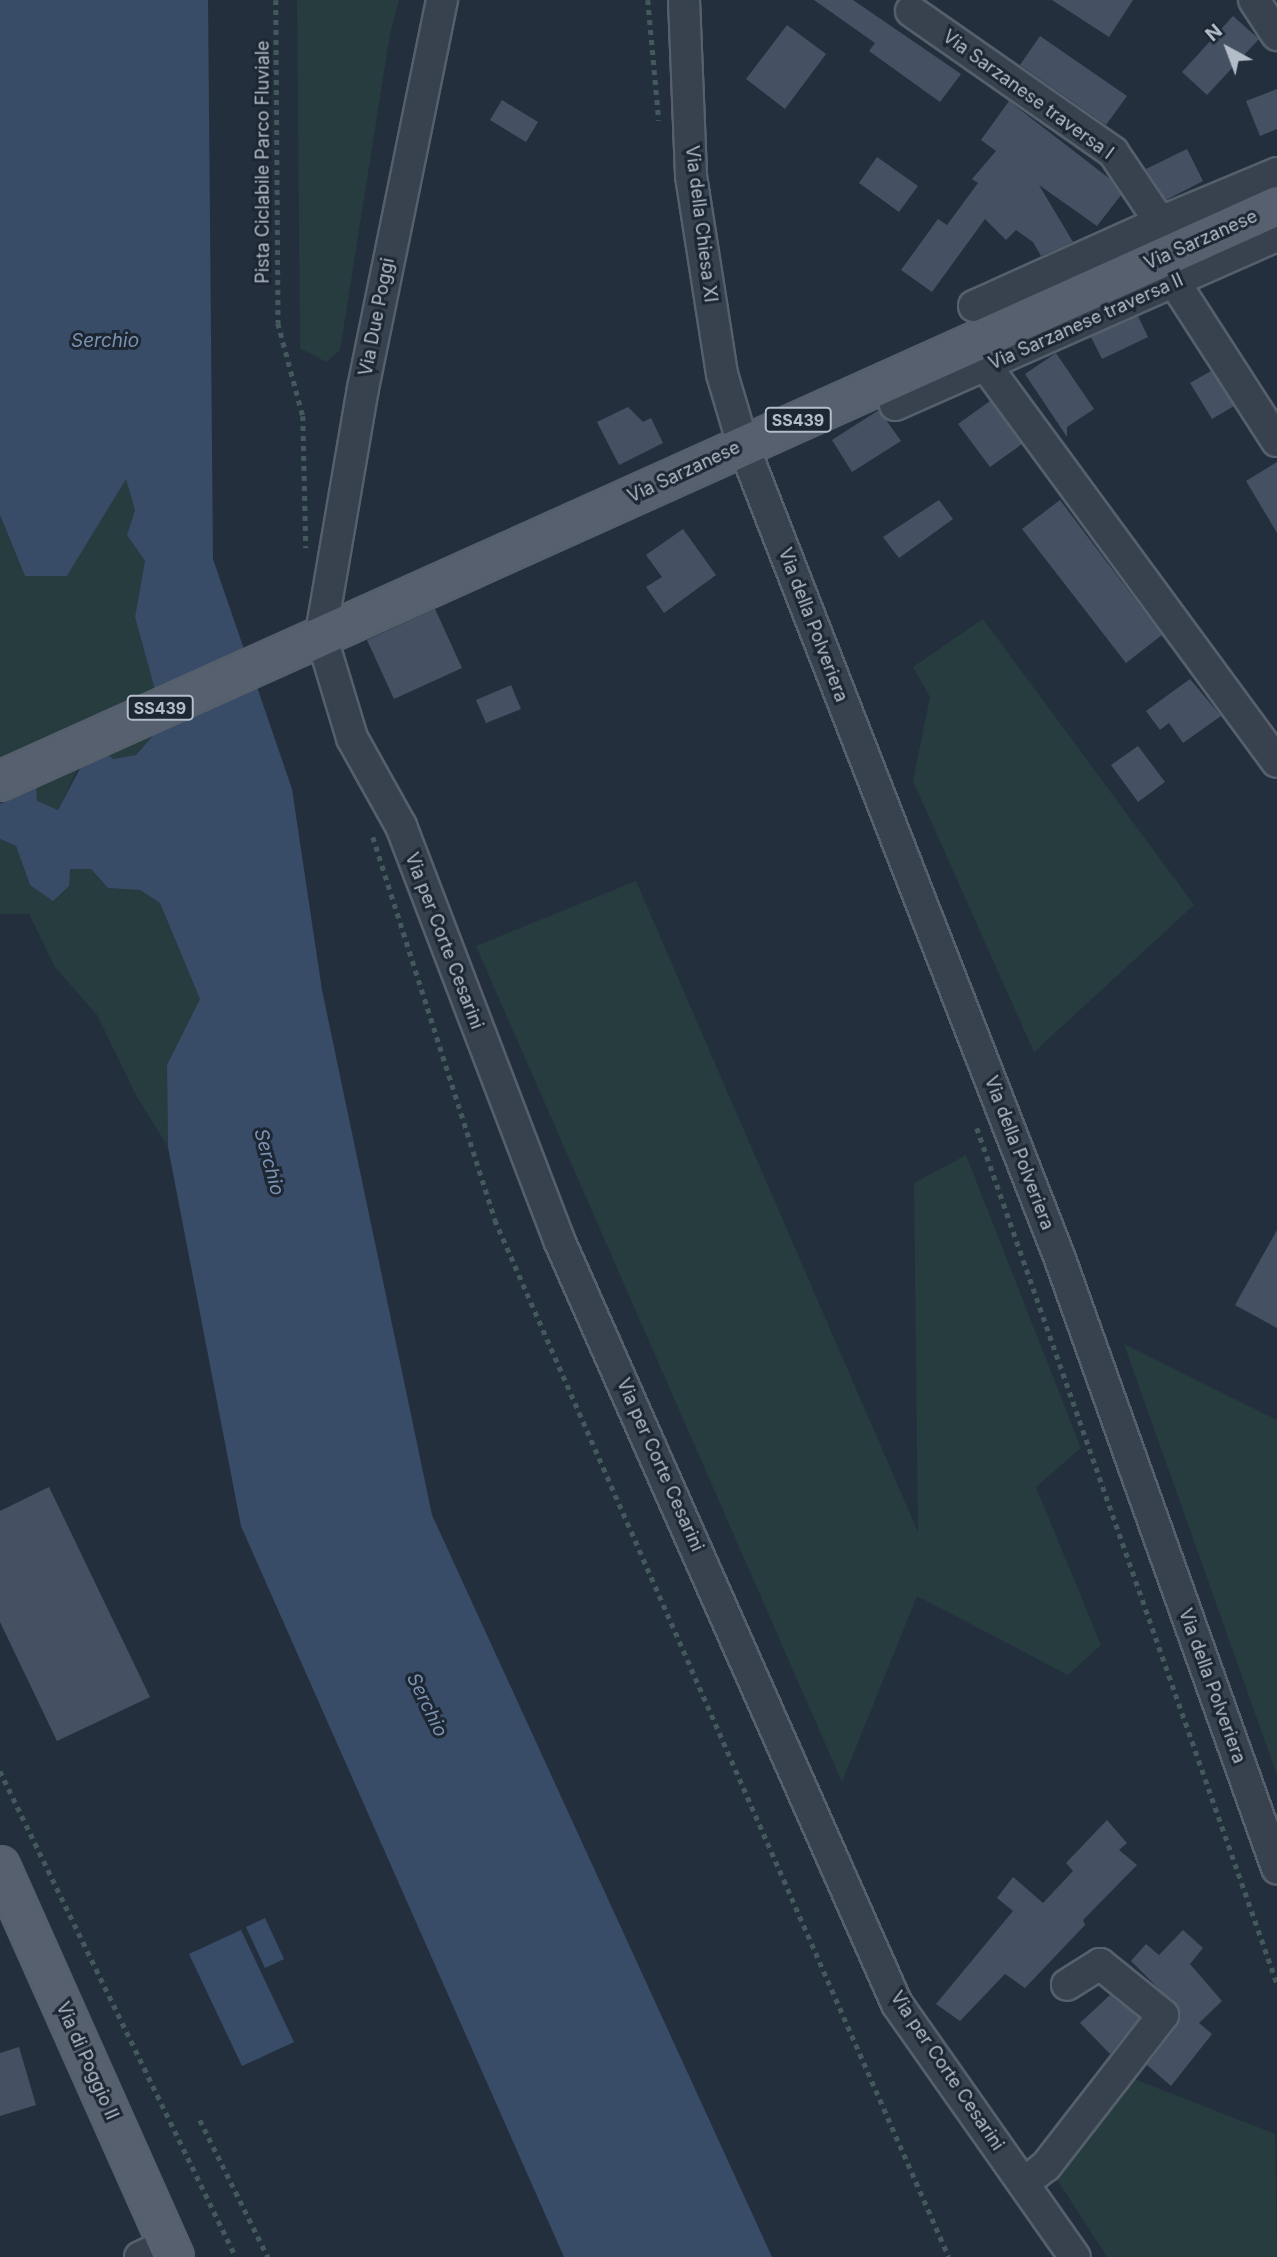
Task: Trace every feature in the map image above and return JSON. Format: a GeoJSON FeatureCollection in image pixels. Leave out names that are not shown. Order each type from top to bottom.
{"type":"FeatureCollection","features":[{"type":"Feature","properties":{"kind":"main road","name":"Via Sarzanese"},"geometry":{"type":"LineString","coordinates":[[321,635],[1277,206]]}},
{"type":"Feature","properties":{"kind":"main road","name":"SS439"},"geometry":{"type":"LineString","coordinates":[[0,781],[321,635]]}},
{"type":"Feature","properties":{"kind":"main road","name":"Via di Poggio II"},"geometry":{"type":"LineString","coordinates":[[0,1866],[161,2253]]}},
{"type":"Feature","properties":{"kind":"street","name":"Via Due Poggi"},"geometry":{"type":"LineString","coordinates":[[321,635],[363,388],[442,0]]}},
{"type":"Feature","properties":{"kind":"street","name":"Via della Chiesa XI"},"geometry":{"type":"LineString","coordinates":[[684,0],[691,176],[722,374],[743,444]]}},
{"type":"Feature","properties":{"kind":"street"},"geometry":{"type":"LineString","coordinates":[[1254,0],[1277,35]]}},
{"type":"Feature","properties":{"kind":"street","name":"Via Sarzanese traversa I"},"geometry":{"type":"LineString","coordinates":[[911,11],[1113,152],[1160,222]]}},
{"type":"Feature","properties":{"kind":"street"},"geometry":{"type":"LineString","coordinates":[[974,306],[1160,222],[1277,173]]}},
{"type":"Feature","properties":{"kind":"street","name":"Via Sarzanese traversa II"},"geometry":{"type":"LineString","coordinates":[[895,405],[1277,236]]}},
{"type":"Feature","properties":{"kind":"street"},"geometry":{"type":"LineString","coordinates":[[1182,279],[1277,409]]}},
{"type":"Feature","properties":{"kind":"street"},"geometry":{"type":"LineString","coordinates":[[1182,279],[1277,441]]}},
{"type":"Feature","properties":{"kind":"street"},"geometry":{"type":"LineString","coordinates":[[986,366],[1277,762]]}},
{"type":"Feature","properties":{"kind":"street","name":"Via della Polveriera"},"geometry":{"type":"LineString","coordinates":[[743,444],[1060,1259],[1277,1868]]}},
{"type":"Feature","properties":{"kind":"street","name":"Via per Corte Cesarini"},"geometry":{"type":"LineString","coordinates":[[321,635],[352,738],[401,826],[559,1240],[897,2004],[1075,2257]]}},
{"type":"Feature","properties":{"kind":"street"},"geometry":{"type":"LineString","coordinates":[[1024,2183],[1046,2166],[1163,2015],[1100,1964],[1067,1985]]}},
{"type":"Feature","properties":{"kind":"path","name":"Pista Ciclabile Parco Fluviale"},"geometry":{"type":"LineString","coordinates":[[276,0],[278,323],[303,416],[306,561]]}},
{"type":"Feature","properties":{"kind":"path"},"geometry":{"type":"LineString","coordinates":[[371,831],[495,1220],[949,2257]]}},
{"type":"Feature","properties":{"kind":"path"},"geometry":{"type":"LineString","coordinates":[[0,1771],[236,2257]]}},
{"type":"Feature","properties":{"kind":"path"},"geometry":{"type":"LineString","coordinates":[[200,2120],[268,2257]]}},
{"type":"Feature","properties":{"kind":"green space"},"geometry":{"type":"Polygon","coordinates":[[[297,0],[399,0],[390,34],[340,350],[326,362],[300,348],[297,0]]]}},
{"type":"Feature","properties":{"kind":"green space"},"geometry":{"type":"Polygon","coordinates":[[[126,478],[135,510],[127,535],[145,561],[135,617],[164,723],[136,755],[113,759],[95,743],[84,755],[58,810],[37,802],[35,761],[17,781],[13,798],[0,804],[0,515],[25,576],[67,576],[126,478]]]}},
{"type":"Feature","properties":{"kind":"green space"},"geometry":{"type":"Polygon","coordinates":[[[983,619],[1194,905],[1034,1052],[913,781],[930,697],[913,667],[983,619]]]}},
{"type":"Feature","properties":{"kind":"green space"},"geometry":{"type":"Polygon","coordinates":[[[0,839],[16,846],[30,885],[70,868],[91,869],[108,888],[140,890],[160,903],[200,999],[167,1065],[168,1147],[137,1097],[97,1015],[55,967],[29,914],[0,914],[0,839]]]}},
{"type":"Feature","properties":{"kind":"green space"},"geometry":{"type":"Polygon","coordinates":[[[636,881],[918,1532],[914,1183],[966,1155],[1081,1448],[1036,1487],[1101,1645],[1068,1675],[917,1596],[842,1782],[476,946],[636,881]]]}},
{"type":"Feature","properties":{"kind":"green space"},"geometry":{"type":"Polygon","coordinates":[[[1124,1344],[1277,1420],[1277,1775],[1124,1344]]]}},
{"type":"Feature","properties":{"kind":"green space"},"geometry":{"type":"Polygon","coordinates":[[[1129,2077],[1275,2134],[1277,2257],[1107,2257],[1040,2153],[1129,2077]]]}},
{"type":"Feature","properties":{"kind":"water","name":"Serchio"},"geometry":{"type":"Polygon","coordinates":[[[0,0],[208,0],[213,559],[292,789],[322,990],[432,1515],[772,2257],[564,2257],[241,1526],[168,1147],[167,1065],[200,999],[160,903],[140,890],[108,888],[91,869],[70,869],[69,886],[53,901],[30,885],[16,846],[0,839],[0,804],[13,798],[17,781],[35,760],[37,801],[58,810],[94,742],[113,759],[136,755],[164,723],[135,617],[145,561],[127,535],[135,510],[126,479],[67,576],[25,576],[0,515],[0,0]]]}},
{"type":"Feature","properties":{"kind":"water"},"geometry":{"type":"Polygon","coordinates":[[[265,1918],[284,1959],[265,1968],[246,1927],[265,1918]]]}},
{"type":"Feature","properties":{"kind":"water"},"geometry":{"type":"Polygon","coordinates":[[[241,1930],[294,2042],[242,2066],[189,1954],[241,1930]]]}},
{"type":"Feature","properties":{"kind":"building"},"geometry":{"type":"Polygon","coordinates":[[[814,0],[853,0],[961,74],[940,102],[869,51],[875,43],[814,0]]]}},
{"type":"Feature","properties":{"kind":"building"},"geometry":{"type":"Polygon","coordinates":[[[1052,0],[1133,0],[1109,37],[1052,0]]]}},
{"type":"Feature","properties":{"kind":"building"},"geometry":{"type":"Polygon","coordinates":[[[1233,16],[1259,39],[1207,95],[1182,72],[1233,16]]]}},
{"type":"Feature","properties":{"kind":"building"},"geometry":{"type":"Polygon","coordinates":[[[787,25],[826,54],[785,109],[746,79],[787,25]]]}},
{"type":"Feature","properties":{"kind":"building"},"geometry":{"type":"Polygon","coordinates":[[[1040,36],[1127,96],[1106,125],[1020,65],[1040,36]]]}},
{"type":"Feature","properties":{"kind":"building"},"geometry":{"type":"Polygon","coordinates":[[[1277,89],[1277,129],[1260,136],[1246,101],[1277,89]]]}},
{"type":"Feature","properties":{"kind":"building"},"geometry":{"type":"Polygon","coordinates":[[[502,100],[538,122],[526,142],[490,120],[502,100]]]}},
{"type":"Feature","properties":{"kind":"building"},"geometry":{"type":"Polygon","coordinates":[[[1009,101],[1110,179],[1121,195],[1097,226],[1039,185],[1073,242],[1041,256],[1033,242],[1016,230],[1006,240],[985,219],[932,292],[901,270],[938,219],[947,225],[978,183],[972,179],[996,151],[981,140],[1009,101]]]}},
{"type":"Feature","properties":{"kind":"building"},"geometry":{"type":"Polygon","coordinates":[[[1187,149],[1203,181],[1166,200],[1146,169],[1187,149]]]}},
{"type":"Feature","properties":{"kind":"building"},"geometry":{"type":"Polygon","coordinates":[[[877,157],[918,186],[899,212],[859,183],[877,157]]]}},
{"type":"Feature","properties":{"kind":"building"},"geometry":{"type":"Polygon","coordinates":[[[1138,316],[1148,337],[1102,359],[1091,337],[1138,316]]]}},
{"type":"Feature","properties":{"kind":"building"},"geometry":{"type":"Polygon","coordinates":[[[1056,353],[1094,409],[1067,427],[1067,437],[1025,374],[1056,353]]]}},
{"type":"Feature","properties":{"kind":"building"},"geometry":{"type":"Polygon","coordinates":[[[1211,371],[1234,406],[1212,419],[1190,383],[1211,371]]]}},
{"type":"Feature","properties":{"kind":"building"},"geometry":{"type":"Polygon","coordinates":[[[990,401],[1022,444],[990,467],[958,424],[990,401]]]}},
{"type":"Feature","properties":{"kind":"building"},"geometry":{"type":"Polygon","coordinates":[[[628,407],[643,422],[651,418],[663,443],[619,465],[597,422],[628,407]]]}},
{"type":"Feature","properties":{"kind":"building"},"geometry":{"type":"Polygon","coordinates":[[[879,410],[901,441],[852,472],[832,440],[879,410]]]}},
{"type":"Feature","properties":{"kind":"building"},"geometry":{"type":"Polygon","coordinates":[[[1277,462],[1277,533],[1246,481],[1277,462]]]}},
{"type":"Feature","properties":{"kind":"building"},"geometry":{"type":"Polygon","coordinates":[[[939,500],[953,519],[899,558],[883,537],[939,500]]]}},
{"type":"Feature","properties":{"kind":"building"},"geometry":{"type":"Polygon","coordinates":[[[1060,500],[1162,635],[1126,663],[1022,529],[1060,500]]]}},
{"type":"Feature","properties":{"kind":"building"},"geometry":{"type":"Polygon","coordinates":[[[683,529],[716,575],[664,613],[646,587],[662,577],[646,555],[683,529]]]}},
{"type":"Feature","properties":{"kind":"building"},"geometry":{"type":"Polygon","coordinates":[[[435,609],[462,668],[394,699],[367,640],[435,609]]]}},
{"type":"Feature","properties":{"kind":"building"},"geometry":{"type":"Polygon","coordinates":[[[1190,679],[1221,716],[1183,743],[1169,723],[1160,730],[1146,711],[1190,679]]]}},
{"type":"Feature","properties":{"kind":"building"},"geometry":{"type":"Polygon","coordinates":[[[511,685],[521,709],[486,723],[476,700],[511,685]]]}},
{"type":"Feature","properties":{"kind":"building"},"geometry":{"type":"Polygon","coordinates":[[[1138,746],[1165,782],[1138,802],[1111,765],[1138,746]]]}},
{"type":"Feature","properties":{"kind":"building"},"geometry":{"type":"Polygon","coordinates":[[[1277,1230],[1277,1328],[1235,1305],[1277,1230]]]}},
{"type":"Feature","properties":{"kind":"building"},"geometry":{"type":"Polygon","coordinates":[[[49,1487],[150,1697],[57,1741],[0,1622],[0,1511],[49,1487]]]}},
{"type":"Feature","properties":{"kind":"building"},"geometry":{"type":"Polygon","coordinates":[[[1107,1820],[1127,1843],[1119,1850],[1137,1865],[1083,1920],[1085,1925],[1025,1988],[1005,1974],[960,2021],[936,2004],[1013,1911],[997,1898],[1013,1877],[1043,1903],[1073,1871],[1066,1863],[1107,1820]]]}},
{"type":"Feature","properties":{"kind":"building"},"geometry":{"type":"Polygon","coordinates":[[[1183,1930],[1203,1948],[1190,1964],[1222,2001],[1199,2023],[1212,2034],[1171,2086],[1147,2065],[1177,2026],[1179,2009],[1131,1961],[1146,1944],[1159,1955],[1183,1930]]]}},
{"type":"Feature","properties":{"kind":"building"},"geometry":{"type":"Polygon","coordinates":[[[1110,1995],[1139,2018],[1110,2054],[1080,2023],[1110,1995]]]}},
{"type":"Feature","properties":{"kind":"building"},"geometry":{"type":"Polygon","coordinates":[[[19,2047],[36,2105],[0,2116],[0,2053],[19,2047]]]}}]}
